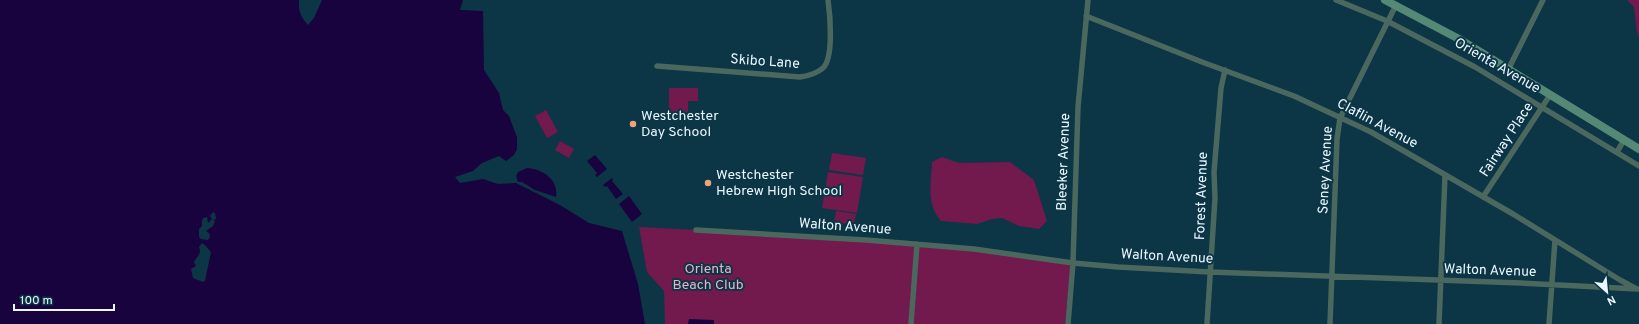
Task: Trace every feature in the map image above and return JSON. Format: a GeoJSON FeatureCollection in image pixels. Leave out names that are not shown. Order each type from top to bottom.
{"type":"FeatureCollection","features":[{"type":"Feature","properties":{"kind":"street","name":"Skibo Lane"},"geometry":{"type":"LineString","coordinates":[[657,66],[800,77],[810,76],[824,68],[829,50],[830,15],[828,0]]}},
{"type":"Feature","properties":{"kind":"street","name":"Bleeker Avenue"},"geometry":{"type":"LineString","coordinates":[[1068,324],[1073,263],[1078,107],[1088,0]]}},
{"type":"Feature","properties":{"kind":"street","name":"Orienta Avenue"},"geometry":{"type":"LineString","coordinates":[[1336,0],[1387,21],[1475,67],[1639,166]]}},
{"type":"Feature","properties":{"kind":"street","name":"Orienta Avenue"},"geometry":{"type":"LineString","coordinates":[[1385,0],[1459,39],[1509,68],[1550,95],[1639,149]]}},
{"type":"Feature","properties":{"kind":"street"},"geometry":{"type":"LineString","coordinates":[[1509,68],[1543,0]]}},
{"type":"Feature","properties":{"kind":"street","name":"Seney Avenue"},"geometry":{"type":"LineString","coordinates":[[1330,324],[1340,118],[1396,5]]}},
{"type":"Feature","properties":{"kind":"street","name":"Claflin Avenue"},"geometry":{"type":"LineString","coordinates":[[1086,16],[1294,96],[1371,132],[1483,197],[1620,280],[1638,289]]}},
{"type":"Feature","properties":{"kind":"street","name":"Forest Avenue"},"geometry":{"type":"LineString","coordinates":[[1207,324],[1215,198],[1214,172],[1221,88],[1225,70]]}},
{"type":"Feature","properties":{"kind":"street","name":"Fairway Place"},"geometry":{"type":"LineString","coordinates":[[1483,197],[1550,95]]}},
{"type":"Feature","properties":{"kind":"street"},"geometry":{"type":"LineString","coordinates":[[1617,152],[1624,140]]}},
{"type":"Feature","properties":{"kind":"street"},"geometry":{"type":"LineString","coordinates":[[1438,324],[1445,175]]}},
{"type":"Feature","properties":{"kind":"street","name":"Walton Avenue"},"geometry":{"type":"LineString","coordinates":[[696,230],[917,244],[974,249],[1073,263],[1210,272],[1638,289]]}},
{"type":"Feature","properties":{"kind":"street"},"geometry":{"type":"LineString","coordinates":[[1549,324],[1555,240]]}},
{"type":"Feature","properties":{"kind":"street"},"geometry":{"type":"LineString","coordinates":[[911,324],[917,244]]}},
{"type":"Feature","properties":{"kind":"green space"},"geometry":{"type":"Polygon","coordinates":[[[1627,0],[1639,0],[1639,36],[1637,32],[1634,7],[1627,0]]]}},
{"type":"Feature","properties":{"kind":"green space"},"geometry":{"type":"Polygon","coordinates":[[[669,88],[698,88],[698,101],[688,101],[688,118],[669,118],[669,88]]]}},
{"type":"Feature","properties":{"kind":"green space"},"geometry":{"type":"Polygon","coordinates":[[[546,110],[558,132],[547,138],[535,116],[546,110]]]}},
{"type":"Feature","properties":{"kind":"green space"},"geometry":{"type":"Polygon","coordinates":[[[560,141],[574,149],[569,158],[555,150],[560,141]]]}},
{"type":"Feature","properties":{"kind":"green space"},"geometry":{"type":"Polygon","coordinates":[[[832,153],[866,158],[863,175],[829,170],[832,153]]]}},
{"type":"Feature","properties":{"kind":"green space"},"geometry":{"type":"Polygon","coordinates":[[[942,157],[959,163],[1010,162],[1034,180],[1047,221],[1039,229],[1019,226],[1002,218],[992,219],[977,224],[941,221],[933,208],[930,186],[932,162],[942,157]]]}},
{"type":"Feature","properties":{"kind":"green space"},"geometry":{"type":"Polygon","coordinates":[[[828,172],[863,177],[857,213],[822,208],[828,172]]]}},
{"type":"Feature","properties":{"kind":"green space"},"geometry":{"type":"Polygon","coordinates":[[[836,211],[856,214],[854,225],[834,222],[836,211]]]}},
{"type":"Feature","properties":{"kind":"green space","name":"Orienta Beach Club"},"geometry":{"type":"Polygon","coordinates":[[[639,227],[911,241],[1071,262],[1065,324],[665,324],[664,291],[647,272],[639,227]]]}},
{"type":"Feature","properties":{"kind":"shaded area"},"geometry":{"type":"Polygon","coordinates":[[[0,0],[299,0],[300,14],[308,25],[314,18],[322,0],[463,0],[460,10],[483,11],[484,70],[499,93],[503,110],[509,116],[517,137],[517,149],[514,155],[506,161],[499,156],[482,163],[473,171],[455,177],[460,183],[483,179],[498,184],[516,183],[560,205],[589,223],[622,231],[638,284],[645,324],[0,324],[0,0]],[[213,212],[210,216],[212,219],[208,223],[207,217],[203,218],[202,226],[199,229],[199,237],[201,239],[208,240],[210,237],[209,233],[206,231],[213,226],[215,221],[213,220],[216,219],[215,213],[213,212]],[[202,243],[199,247],[200,253],[194,262],[196,266],[191,269],[193,278],[203,282],[205,281],[211,252],[202,243]]]}},
{"type":"Feature","properties":{"kind":"shaded area"},"geometry":{"type":"Polygon","coordinates":[[[595,155],[607,169],[597,177],[595,175],[597,173],[587,161],[595,155]]]}},
{"type":"Feature","properties":{"kind":"shaded area"},"geometry":{"type":"Polygon","coordinates":[[[527,168],[538,170],[552,180],[555,185],[556,197],[535,190],[522,182],[518,182],[516,176],[518,172],[527,168]]]}},
{"type":"Feature","properties":{"kind":"shaded area"},"geometry":{"type":"Polygon","coordinates":[[[612,178],[612,181],[623,194],[616,199],[607,186],[605,187],[603,185],[612,178]]]}},
{"type":"Feature","properties":{"kind":"shaded area"},"geometry":{"type":"Polygon","coordinates":[[[629,196],[642,214],[632,222],[619,204],[629,196]]]}},
{"type":"Feature","properties":{"kind":"shaded area"},"geometry":{"type":"Polygon","coordinates":[[[689,319],[714,320],[714,324],[688,324],[689,319]]]}},
{"type":"Feature","properties":{"kind":"place","name":"Westchester Day School"},"geometry":{"type":"Point","coordinates":[633,124]}},
{"type":"Feature","properties":{"kind":"place","name":"Westchester Hebrew High School"},"geometry":{"type":"Point","coordinates":[708,183]}}]}
